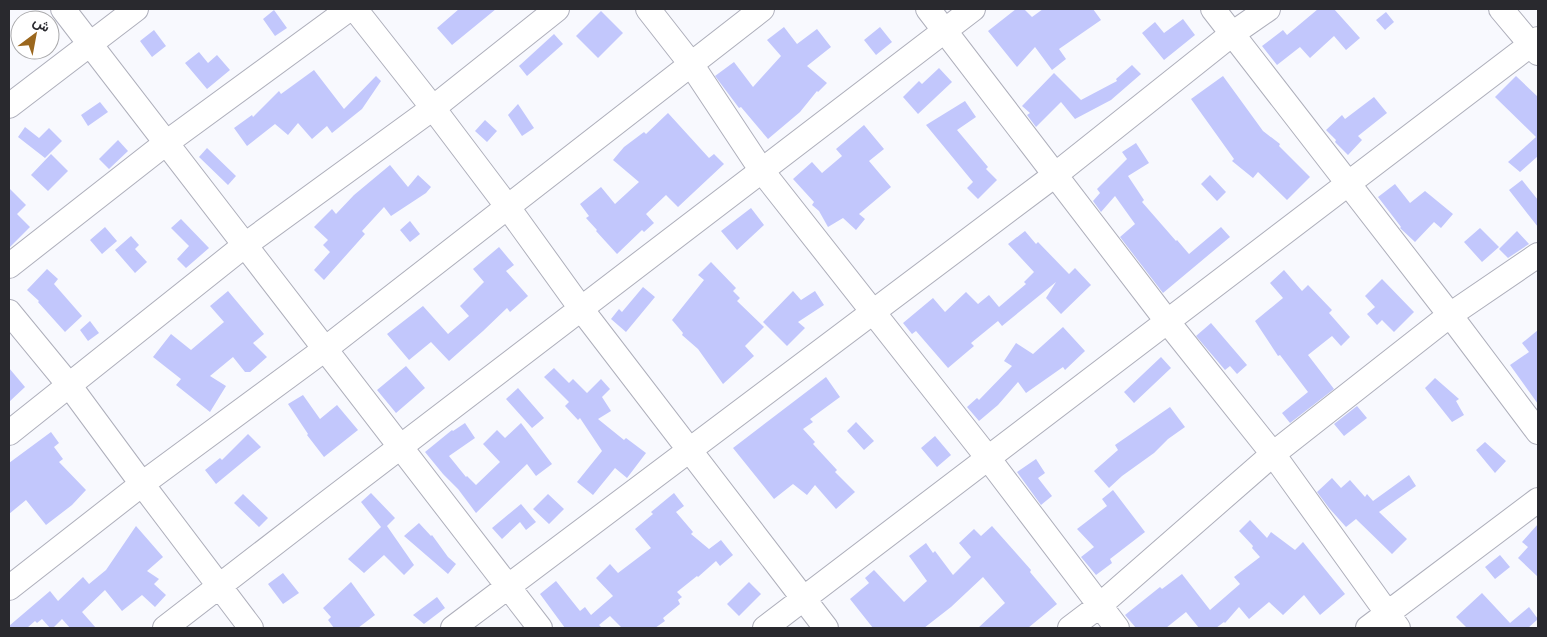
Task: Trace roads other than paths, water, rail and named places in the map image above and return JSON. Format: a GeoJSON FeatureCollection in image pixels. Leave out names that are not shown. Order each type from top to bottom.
{"type":"FeatureCollection","features":[{"type":"Feature","properties":{"kind":"street"},"geometry":{"type":"LineString","coordinates":[[63,9],[540,628]]}},
{"type":"Feature","properties":{"kind":"street"},"geometry":{"type":"LineString","coordinates":[[9,106],[136,9]]}},
{"type":"Feature","properties":{"kind":"street"},"geometry":{"type":"LineString","coordinates":[[9,266],[166,143],[349,9]]}},
{"type":"Feature","properties":{"kind":"street"},"geometry":{"type":"LineString","coordinates":[[355,9],[433,108],[582,310],[826,628]]}},
{"type":"Feature","properties":{"kind":"street"},"geometry":{"type":"LineString","coordinates":[[9,433],[245,245],[433,108],[557,9]]}},
{"type":"Feature","properties":{"kind":"street"},"geometry":{"type":"LineString","coordinates":[[648,9],[691,64],[762,171],[988,458],[1117,628]]}},
{"type":"Feature","properties":{"kind":"street"},"geometry":{"type":"LineString","coordinates":[[9,588],[142,484],[325,349],[762,9]]}},
{"type":"Feature","properties":{"kind":"street"},"geometry":{"type":"LineString","coordinates":[[928,9],[1167,321],[1272,454],[1393,621]]}},
{"type":"Feature","properties":{"kind":"street"},"geometry":{"type":"LineString","coordinates":[[165,628],[400,446],[582,310],[974,9]]}},
{"type":"Feature","properties":{"kind":"street"},"geometry":{"type":"LineString","coordinates":[[1213,9],[1450,315],[1538,432]]}},
{"type":"Feature","properties":{"kind":"street"},"geometry":{"type":"LineString","coordinates":[[453,628],[1055,175],[1232,34],[1268,9]]}},
{"type":"Feature","properties":{"kind":"street"},"geometry":{"type":"LineString","coordinates":[[765,628],[1347,184],[1536,45],[1501,9]]}},
{"type":"Feature","properties":{"kind":"street"},"geometry":{"type":"LineString","coordinates":[[1070,628],[1099,606],[1272,454],[1450,315],[1538,255]]}},
{"type":"Feature","properties":{"kind":"street"},"geometry":{"type":"LineString","coordinates":[[9,312],[69,385],[218,587],[251,628]]}},
{"type":"Feature","properties":{"kind":"street"},"geometry":{"type":"LineString","coordinates":[[1368,628],[1393,621],[1538,500]]}}]}
